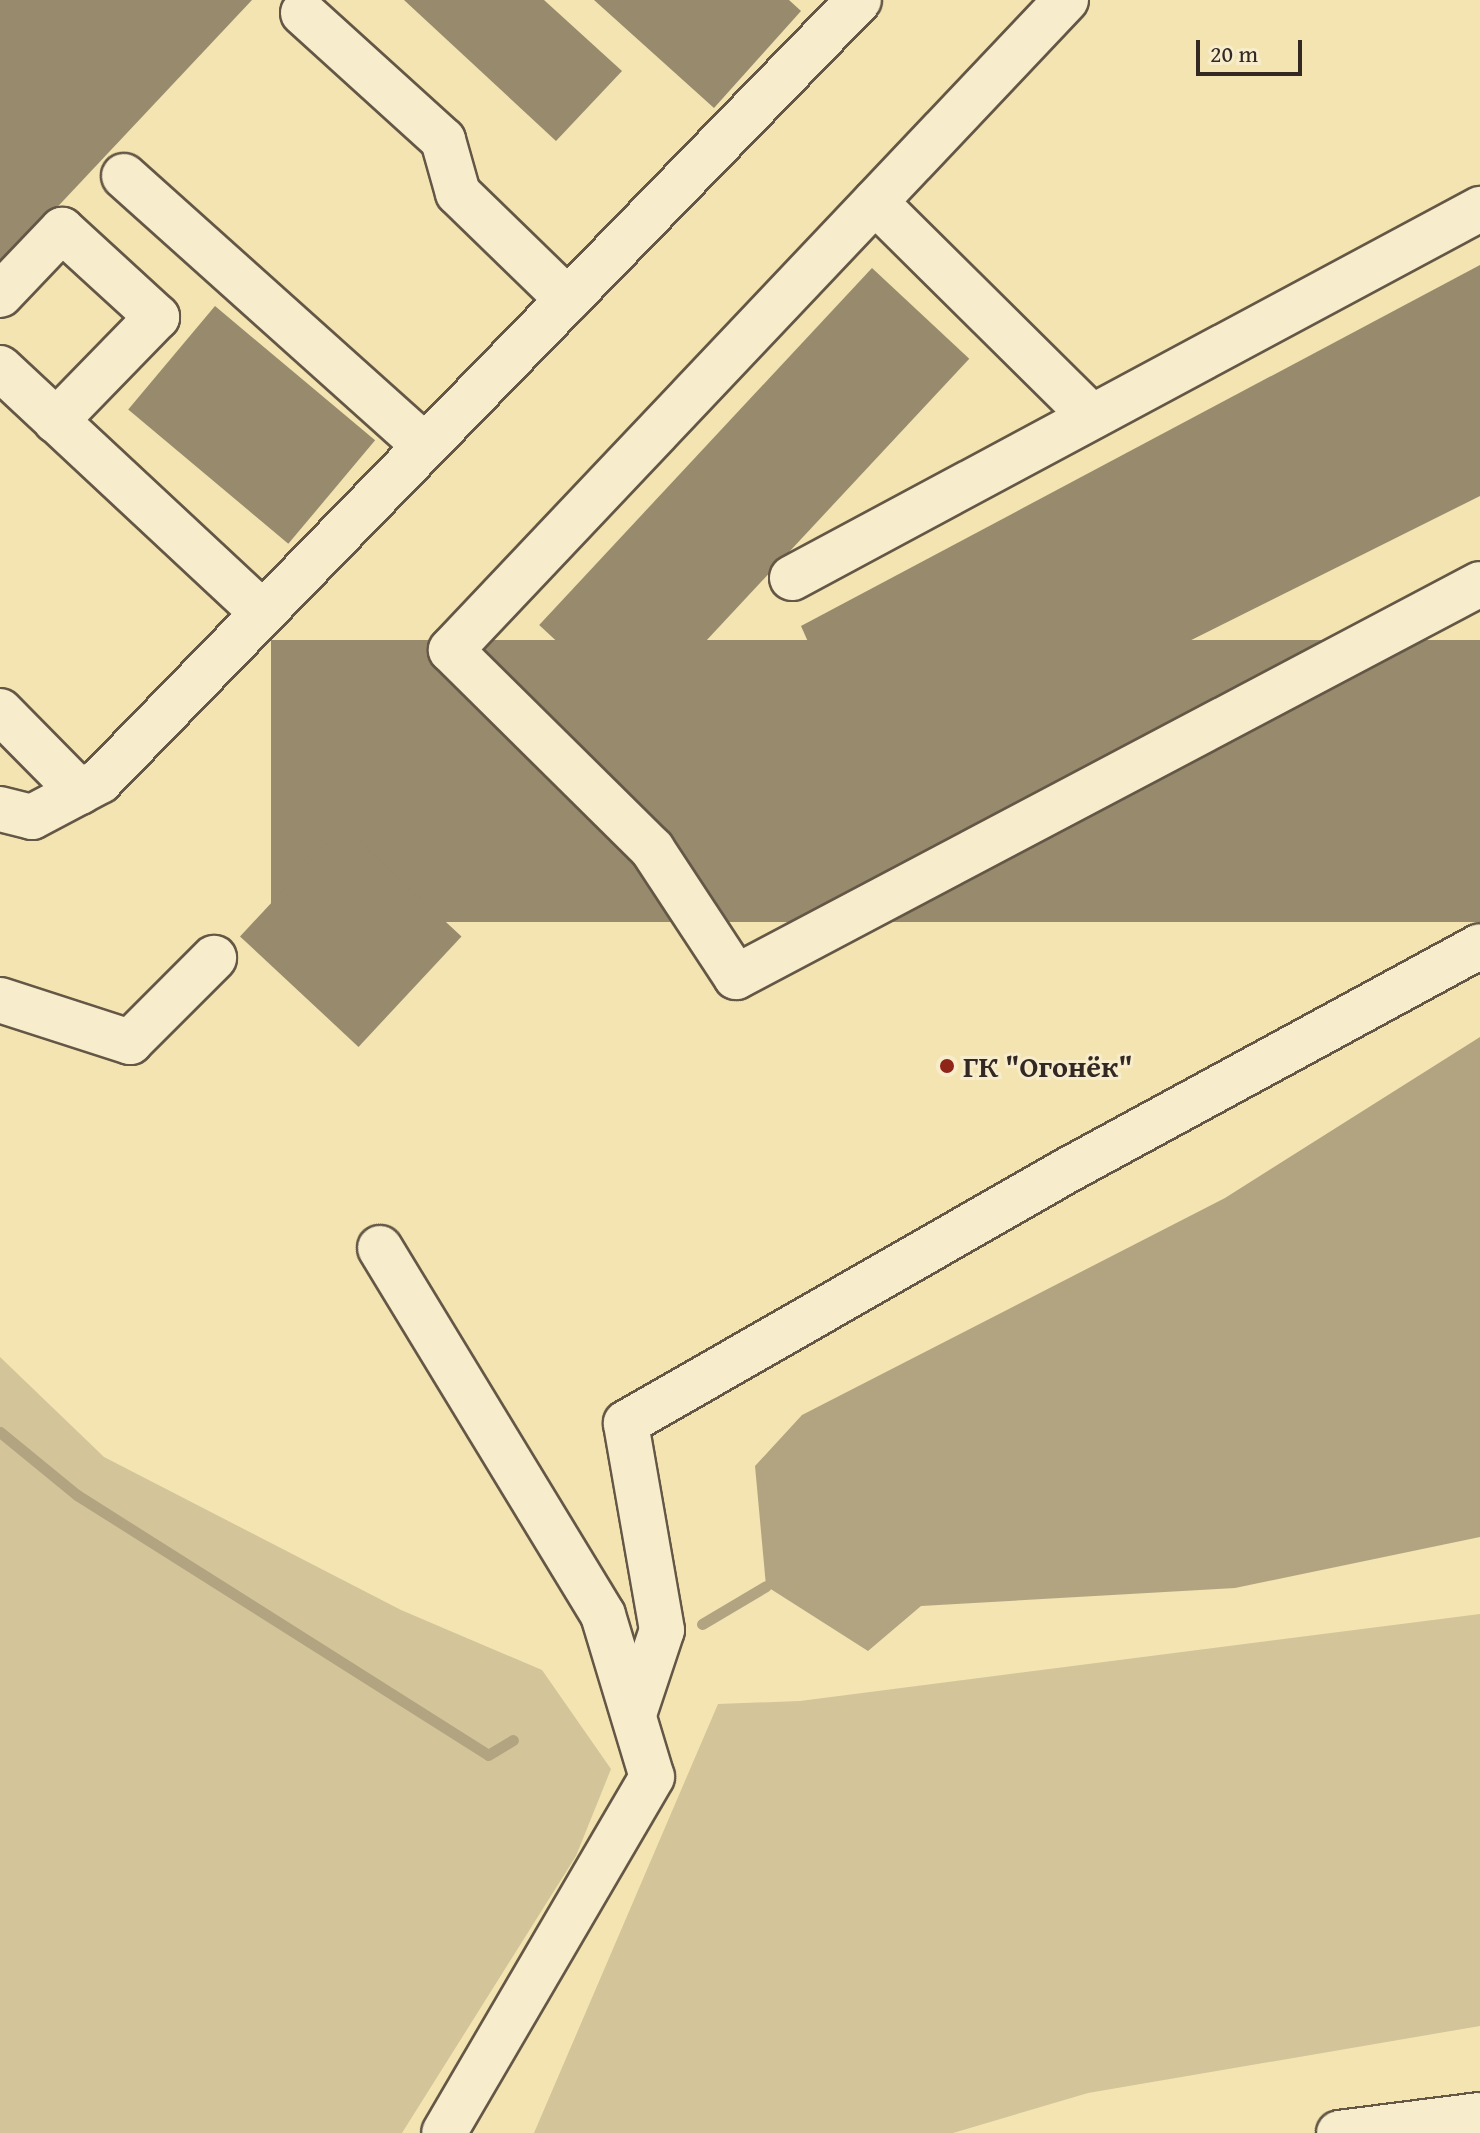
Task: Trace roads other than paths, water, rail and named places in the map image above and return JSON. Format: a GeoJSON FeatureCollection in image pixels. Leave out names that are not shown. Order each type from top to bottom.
{"type":"FeatureCollection","features":[{"type":"Feature","properties":{"kind":"street"},"geometry":{"type":"LineString","coordinates":[[0,809],[32,817],[100,781],[859,0]]}},
{"type":"Feature","properties":{"kind":"street"},"geometry":{"type":"LineString","coordinates":[[1066,0],[451,650],[652,849],[736,977],[1480,584]]}},
{"type":"Feature","properties":{"kind":"street"},"geometry":{"type":"LineString","coordinates":[[303,13],[443,140],[458,193],[568,300]]}},
{"type":"Feature","properties":{"kind":"street"},"geometry":{"type":"LineString","coordinates":[[124,176],[425,446]]}},
{"type":"Feature","properties":{"kind":"street"},"geometry":{"type":"LineString","coordinates":[[875,202],[1092,417]]}},
{"type":"Feature","properties":{"kind":"street"},"geometry":{"type":"LineString","coordinates":[[792,578],[1480,209]]}},
{"type":"Feature","properties":{"kind":"street"},"geometry":{"type":"LineString","coordinates":[[0,295],[62,230],[157,317],[56,421]]}},
{"type":"Feature","properties":{"kind":"street"},"geometry":{"type":"LineString","coordinates":[[0,368],[263,613]]}},
{"type":"Feature","properties":{"kind":"street"},"geometry":{"type":"LineString","coordinates":[[0,711],[80,792]]}},
{"type":"Feature","properties":{"kind":"street"},"geometry":{"type":"LineString","coordinates":[[635,1711],[662,1630],[626,1423],[1066,1171],[1480,946]]}},
{"type":"Feature","properties":{"kind":"street"},"geometry":{"type":"LineString","coordinates":[[0,1000],[130,1042],[214,958]]}},
{"type":"Feature","properties":{"kind":"street"},"geometry":{"type":"LineString","coordinates":[[380,1248],[603,1615],[635,1711],[652,1777],[444,2133]]}},
{"type":"Feature","properties":{"kind":"street"},"geometry":{"type":"LineString","coordinates":[[1339,2133],[1480,2115]]}},
{"type":"Feature","properties":{"kind":"waterway"},"geometry":{"type":"LineString","coordinates":[[0,1432],[77,1495],[488,1755],[513,1740]]}},
{"type":"Feature","properties":{"kind":"waterway"},"geometry":{"type":"LineString","coordinates":[[702,1624],[766,1586]]}},
{"type":"Feature","properties":{"kind":"place","name":"ГК \"Огонёк\""},"geometry":{"type":"Point","coordinates":[947,1066]}}]}
